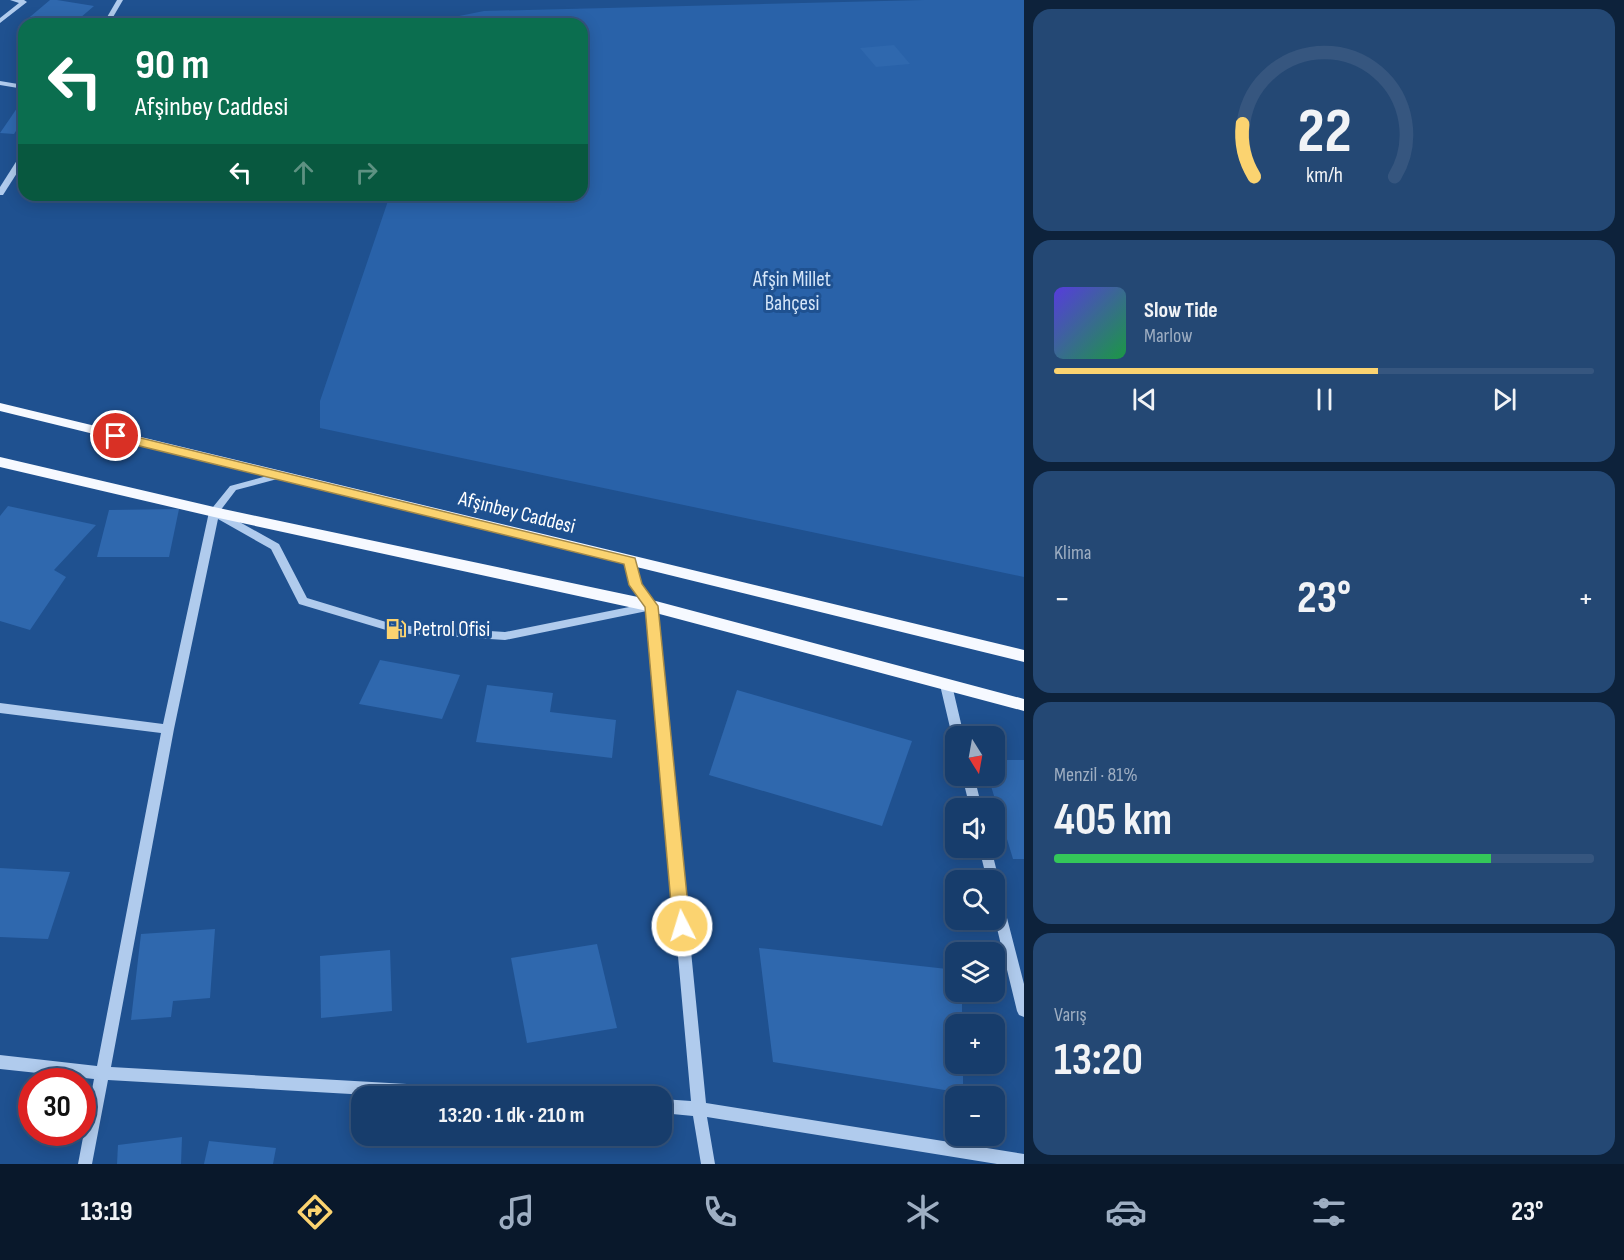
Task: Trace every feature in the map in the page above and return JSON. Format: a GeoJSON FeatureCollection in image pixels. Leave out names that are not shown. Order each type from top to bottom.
{"type":"FeatureCollection","features":[{"type":"Feature","properties":{"kind":"main road","name":"Afşinbey Caddesi"},"geometry":{"type":"LineString","coordinates":[[0,407],[1024,656]]}},
{"type":"Feature","properties":{"kind":"main road"},"geometry":{"type":"LineString","coordinates":[[0,462],[214,512],[651,606],[1024,705]]}},
{"type":"Feature","properties":{"kind":"street"},"geometry":{"type":"LineString","coordinates":[[0,21],[24,2],[13,0]]}},
{"type":"Feature","properties":{"kind":"street"},"geometry":{"type":"LineString","coordinates":[[110,18],[120,0]]}},
{"type":"Feature","properties":{"kind":"street"},"geometry":{"type":"LineString","coordinates":[[0,83],[18,86]]}},
{"type":"Feature","properties":{"kind":"street"},"geometry":{"type":"LineString","coordinates":[[0,193],[18,165]]}},
{"type":"Feature","properties":{"kind":"street"},"geometry":{"type":"LineString","coordinates":[[85,1164],[168,729],[214,512],[233,488],[278,476]]}},
{"type":"Feature","properties":{"kind":"street"},"geometry":{"type":"LineString","coordinates":[[214,512],[275,547],[303,601],[396,628],[505,636],[651,606]]}},
{"type":"Feature","properties":{"kind":"street"},"geometry":{"type":"LineString","coordinates":[[630,561],[636,585],[651,606],[699,1109],[708,1164]]}},
{"type":"Feature","properties":{"kind":"street"},"geometry":{"type":"LineString","coordinates":[[946,684],[956,726]]}},
{"type":"Feature","properties":{"kind":"street"},"geometry":{"type":"LineString","coordinates":[[0,708],[168,729]]}},
{"type":"Feature","properties":{"kind":"street"},"geometry":{"type":"LineString","coordinates":[[1004,930],[1024,1011]]}},
{"type":"Feature","properties":{"kind":"street"},"geometry":{"type":"LineString","coordinates":[[0,1062],[103,1073],[351,1088]]}},
{"type":"Feature","properties":{"kind":"street"},"geometry":{"type":"LineString","coordinates":[[672,1107],[699,1109],[1024,1161]]}},
{"type":"Feature","properties":{"kind":"green space","name":"Afşin Millet Bahçesi"},"geometry":{"type":"Polygon","coordinates":[[[924,0],[1024,0],[1024,577],[320,428],[320,401],[388,201],[588,201],[588,18],[457,18],[484,11],[924,0]]]}},
{"type":"Feature","properties":{"kind":"building"},"geometry":{"type":"Polygon","coordinates":[[[50,0],[94,6],[80,18],[29,18],[50,0]]]}},
{"type":"Feature","properties":{"kind":"building"},"geometry":{"type":"Polygon","coordinates":[[[894,45],[910,64],[876,67],[860,48],[894,45]]]}},
{"type":"Feature","properties":{"kind":"building"},"geometry":{"type":"Polygon","coordinates":[[[18,107],[18,128],[14,134],[0,133],[18,107]]]}},
{"type":"Feature","properties":{"kind":"building"},"geometry":{"type":"Polygon","coordinates":[[[8,506],[96,525],[54,570],[66,577],[30,630],[0,621],[0,516],[8,506]]]}},
{"type":"Feature","properties":{"kind":"building"},"geometry":{"type":"Polygon","coordinates":[[[179,509],[169,557],[97,557],[109,510],[179,509]]]}},
{"type":"Feature","properties":{"kind":"building"},"geometry":{"type":"Polygon","coordinates":[[[380,660],[460,675],[442,719],[359,704],[380,660]]]}},
{"type":"Feature","properties":{"kind":"building"},"geometry":{"type":"Polygon","coordinates":[[[487,685],[553,693],[550,712],[616,720],[612,758],[476,742],[487,685]]]}},
{"type":"Feature","properties":{"kind":"building"},"geometry":{"type":"Polygon","coordinates":[[[737,690],[912,741],[882,826],[709,775],[737,690]]]}},
{"type":"Feature","properties":{"kind":"building"},"geometry":{"type":"Polygon","coordinates":[[[1005,760],[1024,760],[1024,859],[1013,859],[1005,832],[1005,798],[995,798],[991,786],[1005,786],[1005,760]]]}},
{"type":"Feature","properties":{"kind":"building"},"geometry":{"type":"Polygon","coordinates":[[[0,868],[70,872],[48,939],[0,937],[0,868]]]}},
{"type":"Feature","properties":{"kind":"building"},"geometry":{"type":"Polygon","coordinates":[[[215,929],[210,998],[173,1001],[171,1017],[131,1020],[141,934],[215,929]]]}},
{"type":"Feature","properties":{"kind":"building"},"geometry":{"type":"Polygon","coordinates":[[[597,944],[617,1028],[527,1043],[511,958],[597,944]]]}},
{"type":"Feature","properties":{"kind":"building"},"geometry":{"type":"Polygon","coordinates":[[[759,948],[945,969],[945,1002],[962,1002],[962,1014],[945,1014],[945,1074],[963,1074],[963,1086],[945,1086],[945,1090],[773,1062],[759,948]]]}},
{"type":"Feature","properties":{"kind":"building"},"geometry":{"type":"Polygon","coordinates":[[[390,950],[392,1011],[321,1018],[320,956],[390,950]]]}},
{"type":"Feature","properties":{"kind":"building"},"geometry":{"type":"Polygon","coordinates":[[[182,1137],[181,1164],[117,1164],[118,1145],[182,1137]]]}},
{"type":"Feature","properties":{"kind":"building"},"geometry":{"type":"Polygon","coordinates":[[[209,1141],[276,1148],[273,1164],[204,1164],[209,1141]]]}},
{"type":"Feature","properties":{"kind":"place","name":"Petrol Ofisi"},"geometry":{"type":"Point","coordinates":[396,629]}},
{"type":"Feature","properties":{"kind":"route"},"geometry":{"type":"LineString","coordinates":[[116,436],[630,561],[636,585],[651,606],[682,926]]}}]}
